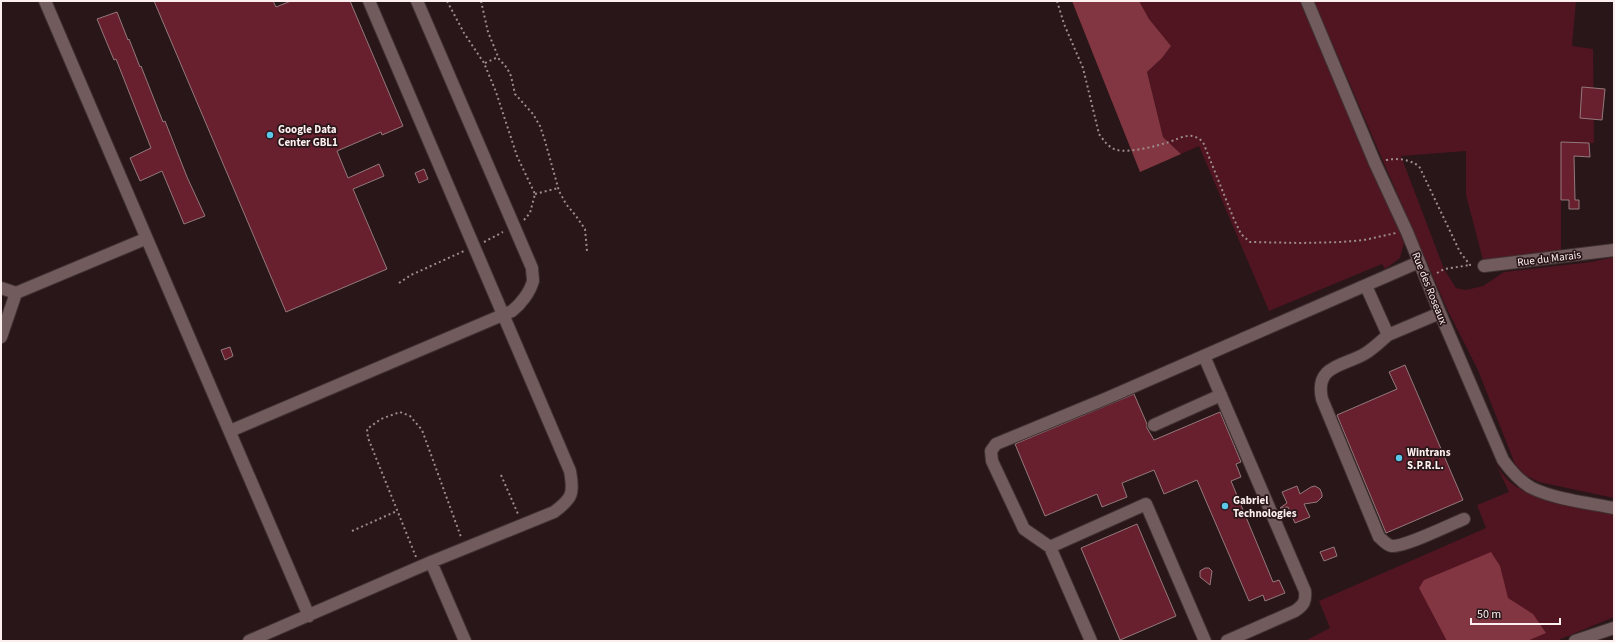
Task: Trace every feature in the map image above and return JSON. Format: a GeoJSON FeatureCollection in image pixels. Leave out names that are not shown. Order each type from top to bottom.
{"type":"FeatureCollection","features":[{"type":"Feature","properties":{"kind":"street"},"geometry":{"type":"LineString","coordinates":[[45,1],[145,239],[230,431],[309,616]]}},
{"type":"Feature","properties":{"kind":"street"},"geometry":{"type":"LineString","coordinates":[[249,641],[559,508],[570,497],[573,488],[570,471],[369,1]]}},
{"type":"Feature","properties":{"kind":"street"},"geometry":{"type":"LineString","coordinates":[[230,431],[503,315],[518,307],[529,291],[533,280],[532,268],[418,1]]}},
{"type":"Feature","properties":{"kind":"street","name":"Rue des Roseaux"},"geometry":{"type":"LineString","coordinates":[[1307,1],[1407,232],[1418,262],[1503,460],[1515,476],[1531,488],[1548,494],[1614,508]]}},
{"type":"Feature","properties":{"kind":"street"},"geometry":{"type":"LineString","coordinates":[[1,288],[16,294],[145,239]]}},
{"type":"Feature","properties":{"kind":"street","name":"Rue du Marais"},"geometry":{"type":"LineString","coordinates":[[1484,266],[1614,250]]}},
{"type":"Feature","properties":{"kind":"street"},"geometry":{"type":"LineString","coordinates":[[1091,641],[1050,547],[1024,529],[992,461],[991,450],[996,444],[1204,356],[1418,262]]}},
{"type":"Feature","properties":{"kind":"street"},"geometry":{"type":"LineString","coordinates":[[1366,286],[1388,335]]}},
{"type":"Feature","properties":{"kind":"street"},"geometry":{"type":"LineString","coordinates":[[1,337],[16,294]]}},
{"type":"Feature","properties":{"kind":"street"},"geometry":{"type":"LineString","coordinates":[[1440,313],[1388,335],[1365,354],[1328,370],[1323,378],[1320,392],[1379,537],[1387,544],[1393,546],[1405,544],[1464,520]]}},
{"type":"Feature","properties":{"kind":"street"},"geometry":{"type":"LineString","coordinates":[[1204,356],[1305,591],[1306,598],[1304,605],[1295,611],[1235,639]]}},
{"type":"Feature","properties":{"kind":"street"},"geometry":{"type":"LineString","coordinates":[[1154,425],[1221,395]]}},
{"type":"Feature","properties":{"kind":"street"},"geometry":{"type":"LineString","coordinates":[[1050,547],[1146,504],[1205,641]]}},
{"type":"Feature","properties":{"kind":"street"},"geometry":{"type":"LineString","coordinates":[[426,564],[465,641]]}},
{"type":"Feature","properties":{"kind":"street"},"geometry":{"type":"LineString","coordinates":[[1575,641],[1614,628]]}},
{"type":"Feature","properties":{"kind":"path"},"geometry":{"type":"LineString","coordinates":[[481,1],[488,32],[498,57],[511,76],[515,94],[533,114],[540,126],[558,188],[566,204],[584,229],[587,251]]}},
{"type":"Feature","properties":{"kind":"path"},"geometry":{"type":"LineString","coordinates":[[1057,1],[1064,24],[1083,68],[1099,134],[1106,143],[1116,150],[1129,151],[1167,142],[1187,135],[1197,137],[1203,142],[1223,194],[1241,234],[1250,242],[1342,242],[1364,240],[1407,232]]}},
{"type":"Feature","properties":{"kind":"path"},"geometry":{"type":"LineString","coordinates":[[484,63],[498,57]]}},
{"type":"Feature","properties":{"kind":"path"},"geometry":{"type":"LineString","coordinates":[[1376,163],[1394,159],[1410,160],[1419,166],[1460,252],[1470,265]]}},
{"type":"Feature","properties":{"kind":"path"},"geometry":{"type":"LineString","coordinates":[[535,194],[558,188]]}},
{"type":"Feature","properties":{"kind":"path"},"geometry":{"type":"LineString","coordinates":[[1427,282],[1444,269],[1470,265],[1484,266]]}},
{"type":"Feature","properties":{"kind":"path"},"geometry":{"type":"LineString","coordinates":[[426,564],[398,511],[368,438],[367,429],[381,419],[400,412],[410,416],[422,430],[465,548]]}},
{"type":"Feature","properties":{"kind":"path"},"geometry":{"type":"LineString","coordinates":[[501,476],[522,524]]}},
{"type":"Feature","properties":{"kind":"path"},"geometry":{"type":"LineString","coordinates":[[352,531],[398,511]]}},
{"type":"Feature","properties":{"kind":"shaded area"},"geometry":{"type":"Polygon","coordinates":[[[1072,1],[1139,1],[1149,19],[1171,46],[1162,58],[1147,72],[1163,137],[1181,154],[1140,172],[1072,1]]]}},
{"type":"Feature","properties":{"kind":"shaded area"},"geometry":{"type":"Polygon","coordinates":[[[1139,1],[1301,1],[1388,202],[1404,243],[1400,258],[1385,269],[1382,264],[1269,311],[1199,146],[1181,154],[1163,137],[1147,72],[1162,58],[1171,46],[1149,19],[1139,1]]]}},
{"type":"Feature","properties":{"kind":"shaded area"},"geometry":{"type":"Polygon","coordinates":[[[1314,1],[1576,1],[1572,46],[1593,49],[1594,143],[1561,144],[1561,252],[1483,260],[1466,195],[1466,151],[1401,156],[1444,269],[1456,288],[1466,290],[1483,286],[1504,272],[1591,262],[1614,257],[1614,498],[1539,482],[1525,475],[1515,464],[1478,370],[1447,309],[1314,1]]]}},
{"type":"Feature","properties":{"kind":"shaded area"},"geometry":{"type":"Polygon","coordinates":[[[1495,462],[1505,477],[1515,486],[1528,493],[1556,503],[1614,514],[1614,617],[1556,641],[1305,641],[1330,628],[1319,601],[1486,528],[1477,505],[1509,492],[1495,462]]]}},
{"type":"Feature","properties":{"kind":"shaded area"},"geometry":{"type":"Polygon","coordinates":[[[1491,552],[1500,566],[1508,598],[1533,614],[1546,633],[1527,641],[1447,641],[1419,588],[1424,580],[1491,552]]]}},
{"type":"Feature","properties":{"kind":"building","name":"Google Data Center GBL1"},"geometry":{"type":"Polygon","coordinates":[[[154,1],[273,1],[276,7],[291,1],[350,1],[403,126],[382,135],[381,132],[337,151],[348,178],[379,164],[384,176],[353,189],[387,269],[286,312],[154,1]]]}},
{"type":"Feature","properties":{"kind":"building"},"geometry":{"type":"Polygon","coordinates":[[[117,12],[140,67],[141,66],[163,122],[165,121],[187,177],[205,216],[184,224],[162,171],[140,181],[130,158],[151,148],[116,59],[114,60],[97,19],[117,12]]]}},
{"type":"Feature","properties":{"kind":"building"},"geometry":{"type":"Polygon","coordinates":[[[1582,87],[1605,89],[1602,120],[1580,118],[1582,87]]]}},
{"type":"Feature","properties":{"kind":"building"},"geometry":{"type":"Polygon","coordinates":[[[1561,142],[1589,143],[1590,157],[1574,156],[1575,200],[1579,200],[1579,209],[1569,209],[1569,200],[1561,200],[1561,142]]]}},
{"type":"Feature","properties":{"kind":"building"},"geometry":{"type":"Polygon","coordinates":[[[424,169],[428,179],[419,183],[415,173],[424,169]]]}},
{"type":"Feature","properties":{"kind":"building"},"geometry":{"type":"Polygon","coordinates":[[[230,347],[233,356],[225,360],[221,350],[230,347]]]}},
{"type":"Feature","properties":{"kind":"building","name":"Wintrans S.P.R.L."},"geometry":{"type":"Polygon","coordinates":[[[1405,365],[1463,500],[1386,533],[1337,415],[1397,389],[1389,372],[1405,365]]]}},
{"type":"Feature","properties":{"kind":"building"},"geometry":{"type":"Polygon","coordinates":[[[1134,394],[1147,424],[1147,428],[1154,440],[1220,412],[1241,462],[1236,464],[1241,477],[1231,481],[1273,582],[1279,580],[1285,593],[1265,601],[1263,595],[1249,601],[1197,480],[1164,494],[1154,470],[1122,483],[1127,497],[1102,507],[1097,494],[1045,516],[1015,444],[1134,394]]]}},
{"type":"Feature","properties":{"kind":"building"},"geometry":{"type":"Polygon","coordinates":[[[1297,486],[1300,494],[1315,486],[1320,489],[1322,497],[1317,502],[1304,504],[1310,517],[1295,523],[1288,507],[1280,508],[1287,503],[1282,492],[1297,486]]]}},
{"type":"Feature","properties":{"kind":"building"},"geometry":{"type":"Polygon","coordinates":[[[1137,524],[1176,616],[1120,640],[1081,548],[1137,524]]]}},
{"type":"Feature","properties":{"kind":"building"},"geometry":{"type":"Polygon","coordinates":[[[1334,547],[1337,556],[1324,561],[1320,552],[1334,547]]]}},
{"type":"Feature","properties":{"kind":"building"},"geometry":{"type":"Polygon","coordinates":[[[1205,568],[1209,568],[1212,571],[1210,585],[1200,577],[1200,571],[1205,568]]]}},
{"type":"Feature","properties":{"kind":"place","name":"Google Data Center GBL1"},"geometry":{"type":"Point","coordinates":[270,135]}},
{"type":"Feature","properties":{"kind":"place","name":"Wintrans S.P.R.L."},"geometry":{"type":"Point","coordinates":[1399,458]}},
{"type":"Feature","properties":{"kind":"place","name":"Gabriel Technologies"},"geometry":{"type":"Point","coordinates":[1225,506]}}]}
